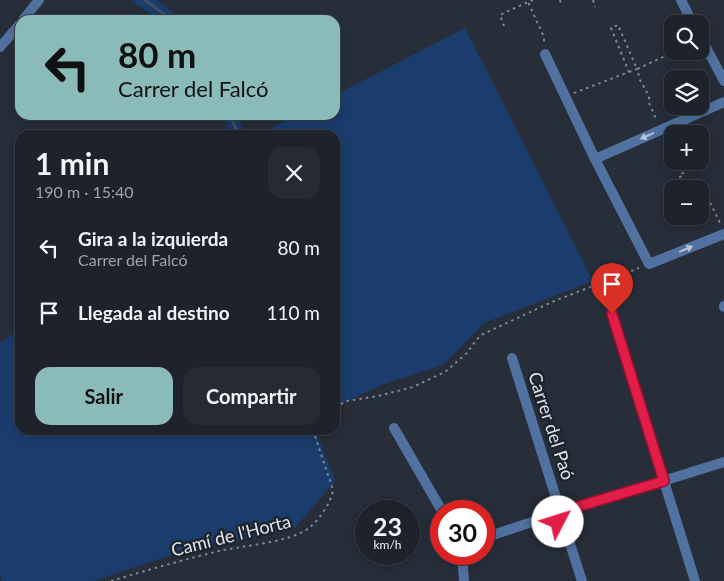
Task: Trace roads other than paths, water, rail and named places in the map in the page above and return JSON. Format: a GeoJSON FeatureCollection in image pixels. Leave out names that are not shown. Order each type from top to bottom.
{"type":"FeatureCollection","features":[{"type":"Feature","properties":{"kind":"street"},"geometry":{"type":"LineString","coordinates":[[27,15],[39,0]]}},
{"type":"Feature","properties":{"kind":"street"},"geometry":{"type":"LineString","coordinates":[[681,0],[688,15]]}},
{"type":"Feature","properties":{"kind":"street"},"geometry":{"type":"LineString","coordinates":[[0,47],[15,30]]}},
{"type":"Feature","properties":{"kind":"street"},"geometry":{"type":"LineString","coordinates":[[709,49],[721,67],[724,81]]}},
{"type":"Feature","properties":{"kind":"street"},"geometry":{"type":"LineString","coordinates":[[545,54],[595,159],[649,264],[724,233]]}},
{"type":"Feature","properties":{"kind":"street"},"geometry":{"type":"LineString","coordinates":[[595,159],[724,102]]}},
{"type":"Feature","properties":{"kind":"street"},"geometry":{"type":"LineString","coordinates":[[612,314],[695,581]]}},
{"type":"Feature","properties":{"kind":"street","name":"Carrer del Paó"},"geometry":{"type":"LineString","coordinates":[[512,358],[558,504]]}},
{"type":"Feature","properties":{"kind":"street"},"geometry":{"type":"LineString","coordinates":[[394,428],[436,500]]}},
{"type":"Feature","properties":{"kind":"street"},"geometry":{"type":"LineString","coordinates":[[547,517],[553,506],[558,504],[565,503],[573,508],[724,462]]}},
{"type":"Feature","properties":{"kind":"street"},"geometry":{"type":"LineString","coordinates":[[547,517],[552,521],[563,522],[570,519],[573,508]]}},
{"type":"Feature","properties":{"kind":"street"},"geometry":{"type":"LineString","coordinates":[[495,534],[547,517]]}},
{"type":"Feature","properties":{"kind":"street"},"geometry":{"type":"LineString","coordinates":[[563,522],[582,581]]}},
{"type":"Feature","properties":{"kind":"street"},"geometry":{"type":"LineString","coordinates":[[463,565],[464,581]]}},
{"type":"Feature","properties":{"kind":"waterway"},"geometry":{"type":"LineString","coordinates":[[145,0],[165,15]]}},
{"type":"Feature","properties":{"kind":"waterway"},"geometry":{"type":"LineString","coordinates":[[232,120],[237,130]]}}]}
